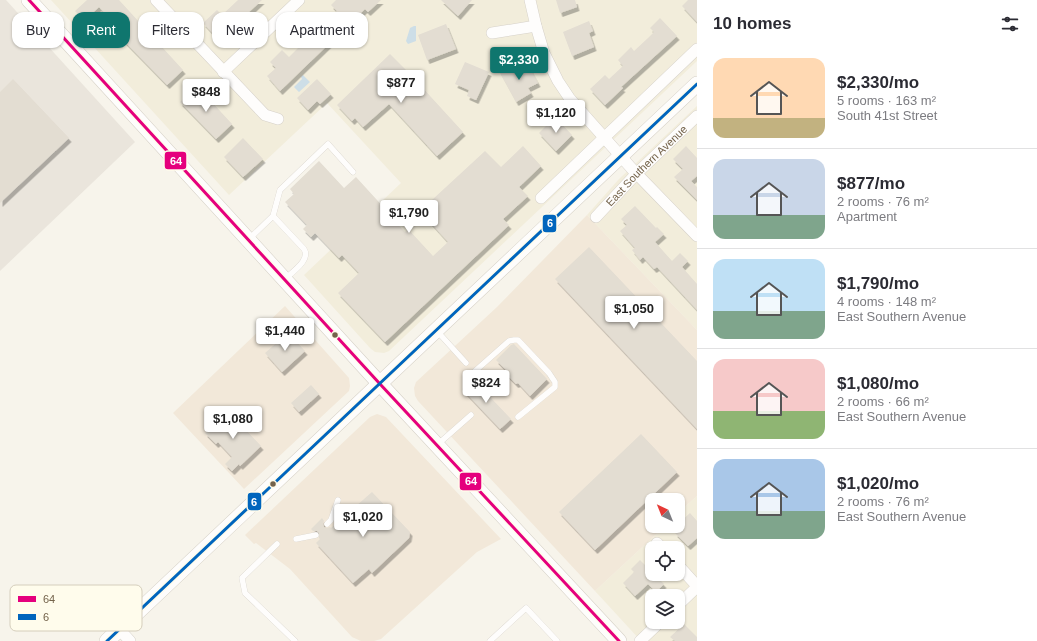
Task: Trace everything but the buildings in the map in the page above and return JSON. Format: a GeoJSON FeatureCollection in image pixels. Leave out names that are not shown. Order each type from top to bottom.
{"type":"FeatureCollection","features":[{"type":"Feature","properties":{"kind":"main road"},"geometry":{"type":"LineString","coordinates":[[29,0],[380,384],[618,641]]}},
{"type":"Feature","properties":{"kind":"main road","name":"East Southern Avenue"},"geometry":{"type":"LineString","coordinates":[[142,607],[697,84]]}},
{"type":"Feature","properties":{"kind":"main road","name":"East Southern Avenue"},"geometry":{"type":"LineString","coordinates":[[107,641],[117,631]]}},
{"type":"Feature","properties":{"kind":"street"},"geometry":{"type":"LineString","coordinates":[[156,0],[264,115],[278,119]]}},
{"type":"Feature","properties":{"kind":"street"},"geometry":{"type":"LineString","coordinates":[[223,72],[299,0]]}},
{"type":"Feature","properties":{"kind":"street"},"geometry":{"type":"LineString","coordinates":[[530,0],[544,53],[558,81],[570,99],[621,156],[697,236]]}},
{"type":"Feature","properties":{"kind":"street"},"geometry":{"type":"LineString","coordinates":[[492,33],[536,26]]}},
{"type":"Feature","properties":{"kind":"street"},"geometry":{"type":"LineString","coordinates":[[540,198],[697,49]]}},
{"type":"Feature","properties":{"kind":"street","name":"East Southern Avenue"},"geometry":{"type":"LineString","coordinates":[[596,217],[637,173],[697,116]]}},
{"type":"Feature","properties":{"kind":"street"},"geometry":{"type":"LineString","coordinates":[[685,573],[697,586],[685,598]]}},
{"type":"Feature","properties":{"kind":"street"},"geometry":{"type":"LineString","coordinates":[[640,641],[653,629]]}},
{"type":"Feature","properties":{"kind":"street"},"geometry":{"type":"LineString","coordinates":[[121,631],[130,641]]}},
{"type":"Feature","properties":{"kind":"lane"},"geometry":{"type":"LineString","coordinates":[[248,240],[273,216],[280,190],[328,144],[353,172]]}},
{"type":"Feature","properties":{"kind":"lane"},"geometry":{"type":"LineString","coordinates":[[273,216],[304,248],[306,253],[305,259],[284,279]]}},
{"type":"Feature","properties":{"kind":"lane"},"geometry":{"type":"LineString","coordinates":[[437,330],[466,363]]}},
{"type":"Feature","properties":{"kind":"lane"},"geometry":{"type":"LineString","coordinates":[[474,372],[509,341],[518,340],[549,373],[555,382],[555,387],[518,417]]}},
{"type":"Feature","properties":{"kind":"lane"},"geometry":{"type":"LineString","coordinates":[[437,446],[471,415]]}},
{"type":"Feature","properties":{"kind":"lane"},"geometry":{"type":"LineString","coordinates":[[327,524],[331,520],[338,500]]}},
{"type":"Feature","properties":{"kind":"lane"},"geometry":{"type":"LineString","coordinates":[[296,539],[316,535]]}},
{"type":"Feature","properties":{"kind":"lane"},"geometry":{"type":"LineString","coordinates":[[277,544],[242,578],[244,593],[295,641]]}},
{"type":"Feature","properties":{"kind":"lane"},"geometry":{"type":"LineString","coordinates":[[490,641],[526,608],[557,641]]}},
{"type":"Feature","properties":{"kind":"shaded area"},"geometry":{"type":"Polygon","coordinates":[[[0,0],[6,0],[17,12],[12,12],[12,48],[50,48],[135,142],[0,271],[0,0]]]}},
{"type":"Feature","properties":{"kind":"shaded area"},"geometry":{"type":"Polygon","coordinates":[[[51,0],[697,0],[697,61],[389,351],[384,353],[375,352],[370,348],[304,275],[401,183],[327,103],[229,195],[95,48],[130,48],[130,12],[72,12],[72,23],[64,14],[64,12],[62,12],[51,0]]]}},
{"type":"Feature","properties":{"kind":"shaded area"},"geometry":{"type":"Polygon","coordinates":[[[416,26],[416,41],[408,44],[406,41],[410,28],[416,26]]]}},
{"type":"Feature","properties":{"kind":"shaded area"},"geometry":{"type":"Polygon","coordinates":[[[303,75],[310,82],[299,92],[294,87],[302,79],[301,77],[303,75]]]}},
{"type":"Feature","properties":{"kind":"shaded area"},"geometry":{"type":"Polygon","coordinates":[[[697,106],[697,330],[587,215],[619,179],[697,106]]]}},
{"type":"Feature","properties":{"kind":"shaded area"},"geometry":{"type":"Polygon","coordinates":[[[587,215],[697,330],[697,496],[685,507],[685,493],[645,493],[645,533],[657,533],[649,541],[645,541],[645,545],[595,591],[415,396],[414,388],[416,382],[497,307],[587,215]]]}},
{"type":"Feature","properties":{"kind":"shaded area"},"geometry":{"type":"Polygon","coordinates":[[[285,306],[349,378],[349,391],[244,489],[173,413],[285,306]]]}},
{"type":"Feature","properties":{"kind":"shaded area"},"geometry":{"type":"Polygon","coordinates":[[[377,414],[386,417],[501,539],[477,552],[381,639],[374,641],[361,641],[352,637],[290,569],[256,543],[254,544],[245,535],[370,417],[377,414]]]}},
{"type":"Feature","properties":{"kind":"shaded area"},"geometry":{"type":"Polygon","coordinates":[[[697,496],[697,641],[641,641],[595,591],[645,545],[645,581],[685,581],[685,541],[649,541],[657,533],[685,533],[685,507],[697,496]]]}},
{"type":"Feature","properties":{"kind":"transit line","name":"64"},"geometry":{"type":"LineString","coordinates":[[29,0],[380,384],[619,641]]}},
{"type":"Feature","properties":{"kind":"transit line","name":"6"},"geometry":{"type":"LineString","coordinates":[[142,608],[697,84]]}},
{"type":"Feature","properties":{"kind":"transit line","name":"6"},"geometry":{"type":"LineString","coordinates":[[107,641],[118,631]]}}]}
